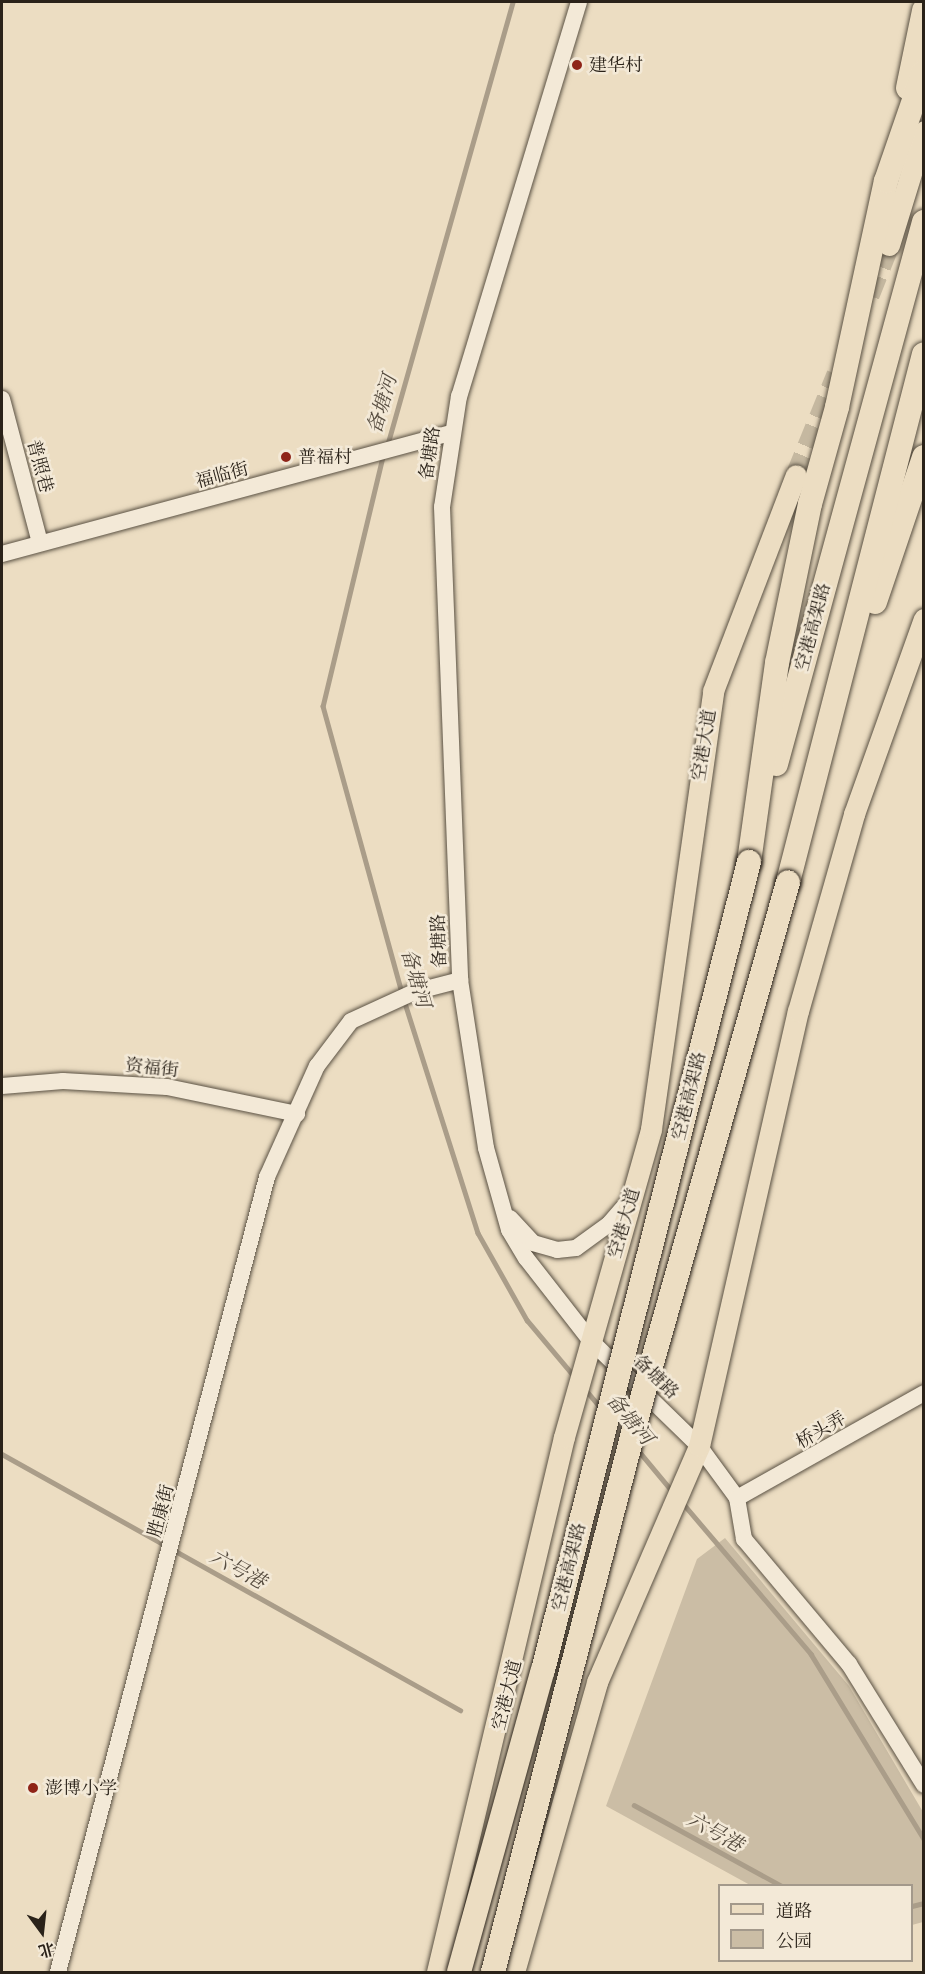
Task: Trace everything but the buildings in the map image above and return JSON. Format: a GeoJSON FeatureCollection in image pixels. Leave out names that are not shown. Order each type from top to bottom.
{"type":"FeatureCollection","features":[{"type":"Feature","properties":{"kind":"highway"},"geometry":{"type":"LineString","coordinates":[[749,862],[790,595],[924,11]]}},
{"type":"Feature","properties":{"kind":"highway"},"geometry":{"type":"LineString","coordinates":[[886,182],[924,71]]}},
{"type":"Feature","properties":{"kind":"highway","name":"空港高架路"},"geometry":{"type":"LineString","coordinates":[[459,1972],[546,1658],[749,862],[924,222]]}},
{"type":"Feature","properties":{"kind":"highway","name":"空港高架路"},"geometry":{"type":"LineString","coordinates":[[493,1972],[642,1402],[788,882],[924,354]]}},
{"type":"Feature","properties":{"kind":"highway"},"geometry":{"type":"LineString","coordinates":[[788,882],[924,457]]}},
{"type":"Feature","properties":{"kind":"main road"},"geometry":{"type":"LineString","coordinates":[[889,245],[924,131]]}},
{"type":"Feature","properties":{"kind":"main road","name":"空港大道"},"geometry":{"type":"LineString","coordinates":[[437,1972],[564,1437],[651,1129],[713,691],[796,475]]}},
{"type":"Feature","properties":{"kind":"main road"},"geometry":{"type":"LineString","coordinates":[[514,1972],[597,1682],[665,1531],[699,1446],[798,1011],[854,814],[924,619]]}},
{"type":"Feature","properties":{"kind":"street","name":"备塘路"},"geometry":{"type":"LineString","coordinates":[[576,2],[452,433],[442,507],[460,980],[486,1148],[500,1201],[526,1258],[590,1340],[699,1446],[737,1498],[744,1539],[849,1664],[924,1785]]}},
{"type":"Feature","properties":{"kind":"street","name":"普照巷"},"geometry":{"type":"LineString","coordinates":[[2,399],[40,543]]}},
{"type":"Feature","properties":{"kind":"street","name":"福临街"},"geometry":{"type":"LineString","coordinates":[[2,554],[452,433]]}},
{"type":"Feature","properties":{"kind":"street","name":"胜康街"},"geometry":{"type":"LineString","coordinates":[[58,1972],[179,1520],[267,1178],[317,1066],[351,1021],[414,992],[460,980]]}},
{"type":"Feature","properties":{"kind":"street","name":"资福街"},"geometry":{"type":"LineString","coordinates":[[2,1086],[63,1081],[167,1087],[297,1114]]}},
{"type":"Feature","properties":{"kind":"street"},"geometry":{"type":"LineString","coordinates":[[500,1201],[533,1243],[556,1250],[593,1238],[631,1198]]}},
{"type":"Feature","properties":{"kind":"street","name":"桥头弄"},"geometry":{"type":"LineString","coordinates":[[737,1498],[924,1393]]}},
{"type":"Feature","properties":{"kind":"green space"},"geometry":{"type":"Polygon","coordinates":[[[725,1538],[849,1686],[923,1812],[923,1922],[913,1925],[913,1884],[748,1884],[606,1806],[697,1559],[725,1538]]]}},
{"type":"Feature","properties":{"kind":"waterway","name":"备塘河"},"geometry":{"type":"LineString","coordinates":[[387,446],[513,2]]}},
{"type":"Feature","properties":{"kind":"waterway","name":"备塘河"},"geometry":{"type":"LineString","coordinates":[[383,457],[323,706],[405,1003],[478,1233],[527,1320],[574,1376]]}},
{"type":"Feature","properties":{"kind":"waterway","name":"备塘河"},"geometry":{"type":"LineString","coordinates":[[585,1389],[601,1408]]}},
{"type":"Feature","properties":{"kind":"waterway","name":"备塘河"},"geometry":{"type":"LineString","coordinates":[[638,1450],[673,1492]]}},
{"type":"Feature","properties":{"kind":"waterway","name":"六号港"},"geometry":{"type":"LineString","coordinates":[[2,1454],[460,1710]]}},
{"type":"Feature","properties":{"kind":"waterway","name":"备塘河"},"geometry":{"type":"LineString","coordinates":[[681,1501],[811,1654],[924,1839]]}},
{"type":"Feature","properties":{"kind":"waterway","name":"六号港"},"geometry":{"type":"LineString","coordinates":[[634,1805],[778,1884]]}},
{"type":"Feature","properties":{"kind":"waterway","name":"六号港"},"geometry":{"type":"LineString","coordinates":[[913,1906],[924,1903]]}},
{"type":"Feature","properties":{"kind":"tunnel"},"geometry":{"type":"LineString","coordinates":[[869,295],[889,245]]}},
{"type":"Feature","properties":{"kind":"tunnel"},"geometry":{"type":"LineString","coordinates":[[796,475],[837,374]]}},
{"type":"Feature","properties":{"kind":"place","name":"建华村"},"geometry":{"type":"Point","coordinates":[577,65]}},
{"type":"Feature","properties":{"kind":"place","name":"普福村"},"geometry":{"type":"Point","coordinates":[286,457]}},
{"type":"Feature","properties":{"kind":"place","name":"澎博小学"},"geometry":{"type":"Point","coordinates":[33,1788]}}]}
